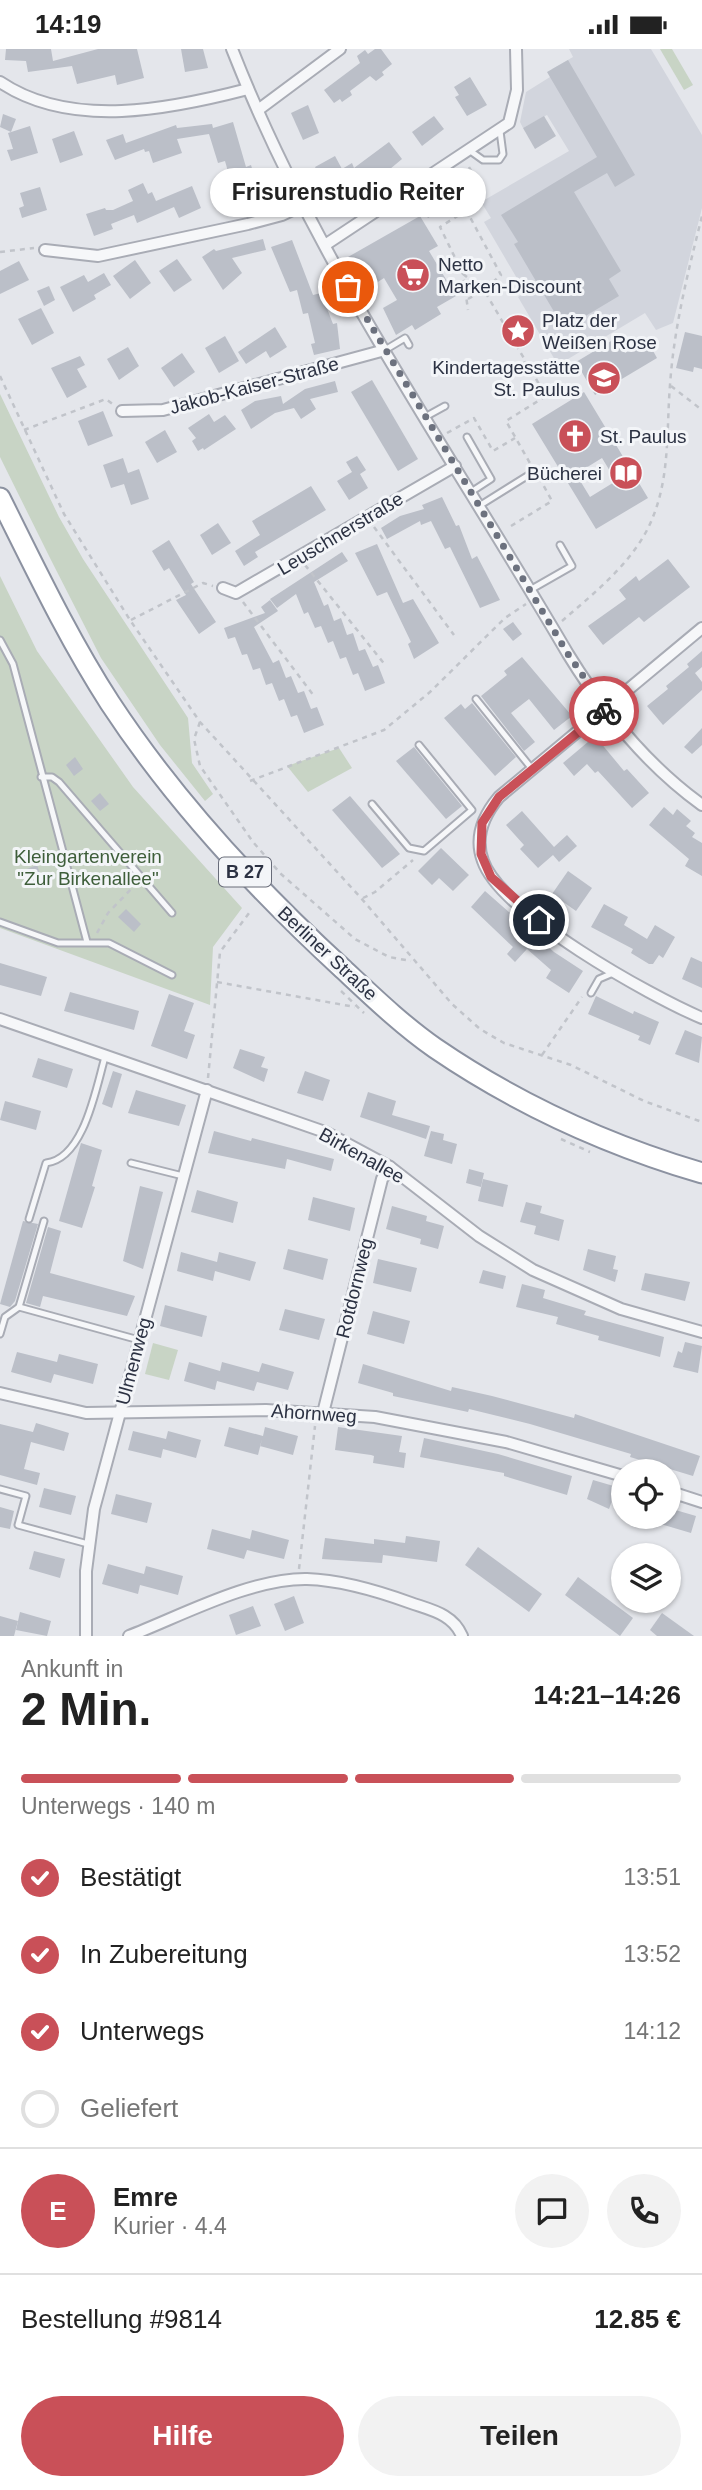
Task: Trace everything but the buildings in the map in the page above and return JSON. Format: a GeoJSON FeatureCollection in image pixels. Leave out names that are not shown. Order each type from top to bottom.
{"type":"FeatureCollection","features":[{"type":"Feature","properties":{"kind":"highway","name":"Berliner Straße"},"geometry":{"type":"LineString","coordinates":[[0,498],[78,649],[140,745],[209,832],[321,949],[432,1046],[502,1090],[602,1139],[702,1173]]}},
{"type":"Feature","properties":{"kind":"street"},"geometry":{"type":"LineString","coordinates":[[232,49],[303,205],[325,245],[583,679],[648,757],[702,805]]}},
{"type":"Feature","properties":{"kind":"street"},"geometry":{"type":"LineString","coordinates":[[258,110],[340,49]]}},
{"type":"Feature","properties":{"kind":"street"},"geometry":{"type":"LineString","coordinates":[[325,245],[509,123],[517,90],[516,49]]}},
{"type":"Feature","properties":{"kind":"street"},"geometry":{"type":"LineString","coordinates":[[0,82],[32,98],[90,109],[164,107],[248,89]]}},
{"type":"Feature","properties":{"kind":"street"},"geometry":{"type":"LineString","coordinates":[[45,250],[98,256],[248,224],[282,215],[303,205]]}},
{"type":"Feature","properties":{"kind":"street","name":"Jakob-Kaiser-Straße"},"geometry":{"type":"LineString","coordinates":[[122,411],[163,410],[385,350]]}},
{"type":"Feature","properties":{"kind":"street","name":"Leuschnerstraße"},"geometry":{"type":"LineString","coordinates":[[223,588],[236,593],[455,466]]}},
{"type":"Feature","properties":{"kind":"street"},"geometry":{"type":"LineString","coordinates":[[702,628],[474,819],[481,854],[491,877],[519,905],[612,973],[702,1018]]}},
{"type":"Feature","properties":{"kind":"street","name":"Birkenallee"},"geometry":{"type":"LineString","coordinates":[[0,1019],[105,1057],[208,1085],[325,1132],[390,1167],[479,1235],[544,1276],[621,1309],[702,1332]]}},
{"type":"Feature","properties":{"kind":"street","name":"Ulmenweg"},"geometry":{"type":"LineString","coordinates":[[86,1636],[84,1598],[94,1509],[208,1085]]}},
{"type":"Feature","properties":{"kind":"street","name":"Rotdornweg"},"geometry":{"type":"LineString","coordinates":[[320,1417],[382,1179],[390,1167]]}},
{"type":"Feature","properties":{"kind":"street","name":"Ahornweg"},"geometry":{"type":"LineString","coordinates":[[0,1393],[69,1411],[119,1413],[247,1410],[320,1417],[375,1417],[506,1442],[611,1473]]}},
{"type":"Feature","properties":{"kind":"street"},"geometry":{"type":"LineString","coordinates":[[681,1495],[702,1502]]}},
{"type":"Feature","properties":{"kind":"street"},"geometry":{"type":"LineString","coordinates":[[129,1636],[244,1591],[275,1583],[308,1579],[351,1585],[407,1601],[454,1621],[462,1636]]}},
{"type":"Feature","properties":{"kind":"lane"},"geometry":{"type":"LineString","coordinates":[[469,150],[490,163],[499,160],[503,154],[500,131]]}},
{"type":"Feature","properties":{"kind":"lane"},"geometry":{"type":"LineString","coordinates":[[385,350],[405,338],[409,345]]}},
{"type":"Feature","properties":{"kind":"lane"},"geometry":{"type":"LineString","coordinates":[[425,417],[445,406]]}},
{"type":"Feature","properties":{"kind":"lane"},"geometry":{"type":"LineString","coordinates":[[467,437],[491,479],[471,492]]}},
{"type":"Feature","properties":{"kind":"lane"},"geometry":{"type":"LineString","coordinates":[[479,506],[535,471]]}},
{"type":"Feature","properties":{"kind":"lane"},"geometry":{"type":"LineString","coordinates":[[530,590],[572,565],[560,545]]}},
{"type":"Feature","properties":{"kind":"lane"},"geometry":{"type":"LineString","coordinates":[[0,640],[12,664],[87,942]]}},
{"type":"Feature","properties":{"kind":"lane"},"geometry":{"type":"LineString","coordinates":[[476,699],[532,769]]}},
{"type":"Feature","properties":{"kind":"lane"},"geometry":{"type":"LineString","coordinates":[[373,804],[408,848],[424,851],[474,819],[472,810],[419,744]]}},
{"type":"Feature","properties":{"kind":"lane"},"geometry":{"type":"LineString","coordinates":[[41,777],[52,777],[59,782],[172,913]]}},
{"type":"Feature","properties":{"kind":"lane"},"geometry":{"type":"LineString","coordinates":[[0,922],[58,943],[109,943],[172,975]]}},
{"type":"Feature","properties":{"kind":"lane"},"geometry":{"type":"LineString","coordinates":[[591,993],[599,979],[612,973]]}},
{"type":"Feature","properties":{"kind":"lane"},"geometry":{"type":"LineString","coordinates":[[29,1219],[46,1163],[56,1162],[68,1153],[86,1122],[105,1057]]}},
{"type":"Feature","properties":{"kind":"lane"},"geometry":{"type":"LineString","coordinates":[[131,1163],[183,1176]]}},
{"type":"Feature","properties":{"kind":"lane"},"geometry":{"type":"LineString","coordinates":[[0,1334],[5,1317],[19,1307],[44,1221]]}},
{"type":"Feature","properties":{"kind":"lane"},"geometry":{"type":"LineString","coordinates":[[19,1307],[139,1340]]}},
{"type":"Feature","properties":{"kind":"lane"},"geometry":{"type":"LineString","coordinates":[[0,1489],[26,1496],[18,1525],[88,1544]]}},
{"type":"Feature","properties":{"kind":"path"},"geometry":{"type":"LineString","coordinates":[[468,299],[501,275],[463,204],[484,193],[470,167]]}},
{"type":"Feature","properties":{"kind":"path"},"geometry":{"type":"LineString","coordinates":[[467,210],[440,227],[463,274],[468,310]]}},
{"type":"Feature","properties":{"kind":"path"},"geometry":{"type":"LineString","coordinates":[[559,623],[608,580],[645,533],[663,486],[670,385],[679,311],[702,216]]}},
{"type":"Feature","properties":{"kind":"path"},"geometry":{"type":"LineString","coordinates":[[0,252],[28,246],[45,250]]}},
{"type":"Feature","properties":{"kind":"path"},"geometry":{"type":"LineString","coordinates":[[463,274],[484,289],[546,396],[506,421],[552,501],[511,526]]}},
{"type":"Feature","properties":{"kind":"path"},"geometry":{"type":"LineString","coordinates":[[504,371],[526,362]]}},
{"type":"Feature","properties":{"kind":"path"},"geometry":{"type":"LineString","coordinates":[[0,376],[64,514],[130,620],[200,722],[250,781],[362,898],[452,1004],[480,1029],[504,1043],[571,1065],[644,1101],[702,1122]]}},
{"type":"Feature","properties":{"kind":"path"},"geometry":{"type":"LineString","coordinates":[[670,385],[702,410]]}},
{"type":"Feature","properties":{"kind":"path"},"geometry":{"type":"LineString","coordinates":[[24,431],[106,399]]}},
{"type":"Feature","properties":{"kind":"path","name":"Leuschnerstraße"},"geometry":{"type":"LineString","coordinates":[[370,521],[454,635]]}},
{"type":"Feature","properties":{"kind":"path","name":"Leuschnerstraße"},"geometry":{"type":"LineString","coordinates":[[303,562],[386,666]]}},
{"type":"Feature","properties":{"kind":"path"},"geometry":{"type":"LineString","coordinates":[[130,620],[203,583],[223,588]]}},
{"type":"Feature","properties":{"kind":"path"},"geometry":{"type":"LineString","coordinates":[[243,602],[314,695]]}},
{"type":"Feature","properties":{"kind":"path"},"geometry":{"type":"LineString","coordinates":[[250,781],[384,730],[430,692],[505,618],[521,607]]}},
{"type":"Feature","properties":{"kind":"path"},"geometry":{"type":"LineString","coordinates":[[200,722],[194,739],[200,766],[253,842],[281,874],[355,939],[389,957],[413,961]]}},
{"type":"Feature","properties":{"kind":"path"},"geometry":{"type":"LineString","coordinates":[[362,898],[374,892],[424,851]]}},
{"type":"Feature","properties":{"kind":"path"},"geometry":{"type":"LineString","coordinates":[[275,881],[281,874]]}},
{"type":"Feature","properties":{"kind":"path"},"geometry":{"type":"LineString","coordinates":[[87,942],[96,935],[108,913],[141,879]]}},
{"type":"Feature","properties":{"kind":"path"},"geometry":{"type":"LineString","coordinates":[[208,1085],[220,953],[249,913]]}},
{"type":"Feature","properties":{"kind":"path"},"geometry":{"type":"LineString","coordinates":[[542,1055],[591,983],[599,979]]}},
{"type":"Feature","properties":{"kind":"path"},"geometry":{"type":"LineString","coordinates":[[217,982],[357,1007]]}},
{"type":"Feature","properties":{"kind":"path"},"geometry":{"type":"LineString","coordinates":[[299,1573],[320,1417]]}},
{"type":"Feature","properties":{"kind":"shaded area"},"geometry":{"type":"Polygon","coordinates":[[[569,49],[651,49],[702,135],[702,208],[673,323],[656,330],[645,313],[558,365],[518,297],[525,292],[484,222],[491,218],[481,202],[569,151],[547,115],[523,128],[520,122],[526,92],[550,77],[552,69],[573,57],[569,49]]]}},
{"type":"Feature","properties":{"kind":"green space"},"geometry":{"type":"Polygon","coordinates":[[[660,49],[672,49],[693,85],[684,90],[660,49]]]}},
{"type":"Feature","properties":{"kind":"green space"},"geometry":{"type":"Polygon","coordinates":[[[0,394],[59,517],[83,559],[188,718],[192,763],[213,794],[205,801],[160,745],[101,658],[51,560],[0,457],[0,394]]]}},
{"type":"Feature","properties":{"kind":"green space","name":"Kleingartenverein \"Zur Birkenallee\""},"geometry":{"type":"Polygon","coordinates":[[[0,576],[37,651],[133,787],[242,908],[213,947],[210,1005],[0,928],[0,576]]]}},
{"type":"Feature","properties":{"kind":"green space"},"geometry":{"type":"Polygon","coordinates":[[[339,748],[352,768],[308,792],[287,766],[339,748]]]}},
{"type":"Feature","properties":{"kind":"green space"},"geometry":{"type":"Polygon","coordinates":[[[153,1343],[178,1350],[169,1380],[145,1374],[153,1343]]]}},
{"type":"Feature","properties":{"kind":"way so far"},"geometry":{"type":"LineString","coordinates":[[348,287],[583,679],[606,709],[604,711]]}},
{"type":"Feature","properties":{"kind":"place","name":"Netto Marken-Discount"},"geometry":{"type":"Point","coordinates":[413,275]}},
{"type":"Feature","properties":{"kind":"place","name":"Frisurenstudio Reiter"},"geometry":{"type":"Point","coordinates":[348,287]}},
{"type":"Feature","properties":{"kind":"place","name":"Platz der Weißen Rose"},"geometry":{"type":"Point","coordinates":[518,331]}},
{"type":"Feature","properties":{"kind":"place","name":"Kindertagesstätte St. Paulus"},"geometry":{"type":"Point","coordinates":[604,378]}},
{"type":"Feature","properties":{"kind":"place","name":"St. Paulus"},"geometry":{"type":"Point","coordinates":[575,436]}},
{"type":"Feature","properties":{"kind":"place","name":"Bücherei"},"geometry":{"type":"Point","coordinates":[626,473]}},
{"type":"Feature","properties":{"kind":"route"},"geometry":{"type":"LineString","coordinates":[[539,920],[519,905],[491,877],[481,854],[479,841],[482,823],[499,797],[604,711]]}}]}
